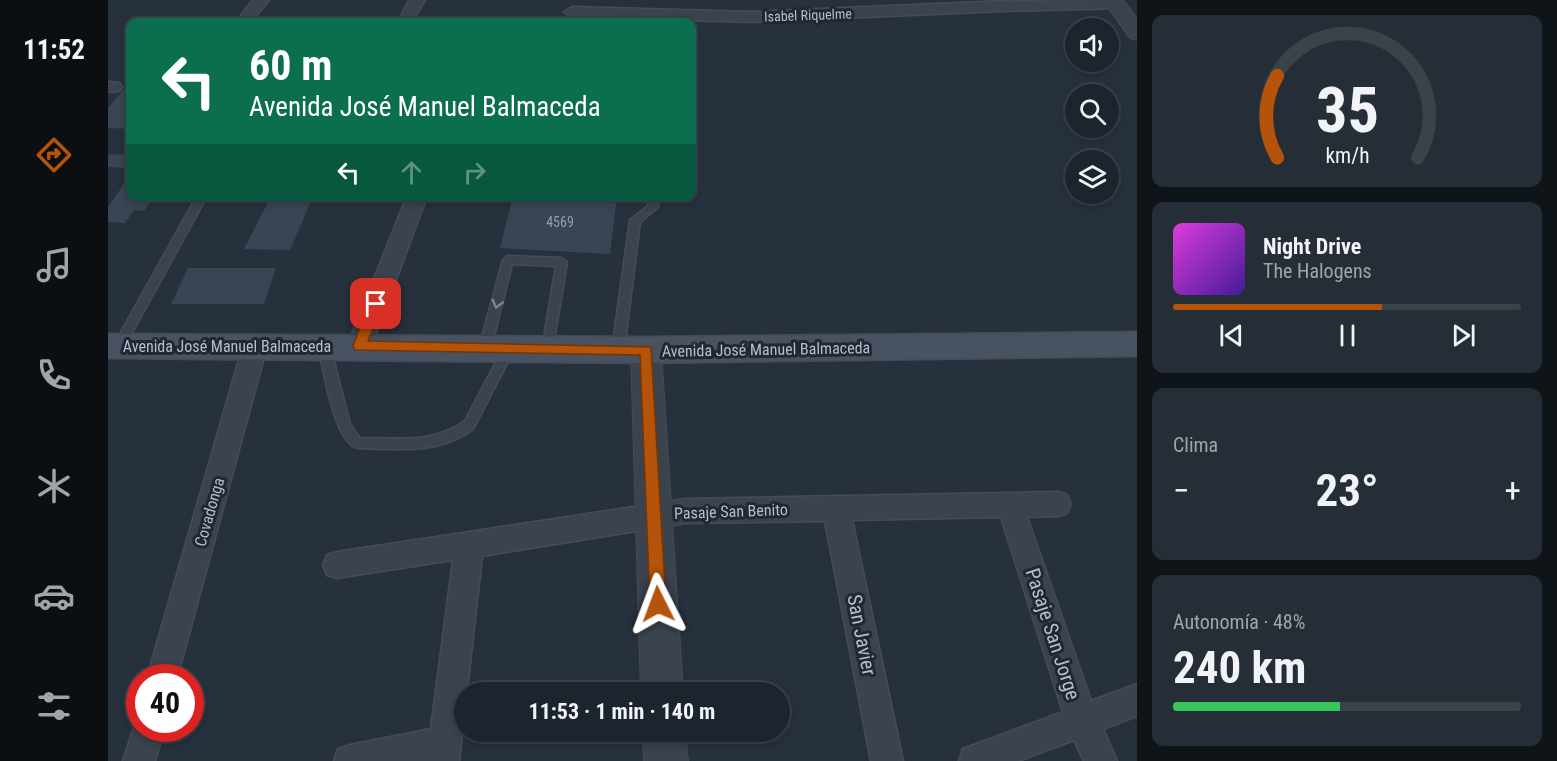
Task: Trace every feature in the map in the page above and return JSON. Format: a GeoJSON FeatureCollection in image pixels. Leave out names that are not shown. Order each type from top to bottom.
{"type":"FeatureCollection","features":[{"type":"Feature","properties":{"kind":"main road","name":"Avenida José Manuel Balmaceda"},"geometry":{"type":"LineString","coordinates":[[114,346],[359,346],[632,350],[1137,344]]}},
{"type":"Feature","properties":{"kind":"street"},"geometry":{"type":"LineString","coordinates":[[246,18],[261,0]]}},
{"type":"Feature","properties":{"kind":"street"},"geometry":{"type":"LineString","coordinates":[[407,18],[417,0]]}},
{"type":"Feature","properties":{"kind":"street"},"geometry":{"type":"LineString","coordinates":[[1114,3],[1137,34]]}},
{"type":"Feature","properties":{"kind":"street","name":"Isabel Riquelme"},"geometry":{"type":"LineString","coordinates":[[573,11],[753,17],[877,6],[1114,3]]}},
{"type":"Feature","properties":{"kind":"street"},"geometry":{"type":"LineString","coordinates":[[359,346],[415,201]]}},
{"type":"Feature","properties":{"kind":"street","name":"Covadonga"},"geometry":{"type":"LineString","coordinates":[[166,664],[255,346]]}},
{"type":"Feature","properties":{"kind":"street"},"geometry":{"type":"LineString","coordinates":[[632,350],[654,515],[662,682]]}},
{"type":"Feature","properties":{"kind":"street","name":"Pasaje San Benito"},"geometry":{"type":"LineString","coordinates":[[337,565],[686,511],[1058,504]]}},
{"type":"Feature","properties":{"kind":"street","name":"Pasaje San Jorge"},"geometry":{"type":"LineString","coordinates":[[1011,505],[1082,721],[1101,761]]}},
{"type":"Feature","properties":{"kind":"street","name":"San Javier"},"geometry":{"type":"LineString","coordinates":[[836,508],[887,761]]}},
{"type":"Feature","properties":{"kind":"street"},"geometry":{"type":"LineString","coordinates":[[350,761],[444,752],[469,544]]}},
{"type":"Feature","properties":{"kind":"street"},"geometry":{"type":"LineString","coordinates":[[975,761],[1137,700]]}},
{"type":"Feature","properties":{"kind":"street"},"geometry":{"type":"LineString","coordinates":[[139,761],[144,742]]}},
{"type":"Feature","properties":{"kind":"street"},"geometry":{"type":"LineString","coordinates":[[665,742],[666,761]]}},
{"type":"Feature","properties":{"kind":"lane"},"geometry":{"type":"LineString","coordinates":[[114,346],[199,201]]}},
{"type":"Feature","properties":{"kind":"lane"},"geometry":{"type":"LineString","coordinates":[[632,350],[635,220],[653,207],[654,201]]}},
{"type":"Feature","properties":{"kind":"lane"},"geometry":{"type":"LineString","coordinates":[[324,346],[344,426],[357,443],[430,442],[460,434],[469,425],[497,348],[508,260],[562,262],[548,349]]}},
{"type":"Feature","properties":{"kind":"building"},"geometry":{"type":"Polygon","coordinates":[[[126,87],[126,129],[108,128],[108,108],[126,87]]]}},
{"type":"Feature","properties":{"kind":"building"},"geometry":{"type":"Polygon","coordinates":[[[108,154],[126,155],[126,168],[108,167],[108,154]]]}},
{"type":"Feature","properties":{"kind":"building"},"geometry":{"type":"Polygon","coordinates":[[[126,181],[126,201],[151,201],[144,211],[134,210],[125,223],[108,222],[108,207],[126,181]]]}},
{"type":"Feature","properties":{"kind":"building"},"geometry":{"type":"Polygon","coordinates":[[[268,201],[311,201],[290,250],[244,249],[268,201]]]}},
{"type":"Feature","properties":{"kind":"building"},"geometry":{"type":"Polygon","coordinates":[[[512,201],[616,201],[610,254],[500,248],[512,201]]]}},
{"type":"Feature","properties":{"kind":"building"},"geometry":{"type":"Polygon","coordinates":[[[188,268],[276,268],[264,304],[171,304],[188,268]]]}},
{"type":"Feature","properties":{"kind":"route"},"geometry":{"type":"LineString","coordinates":[[376,304],[359,346],[646,350],[658,604]]}}]}
